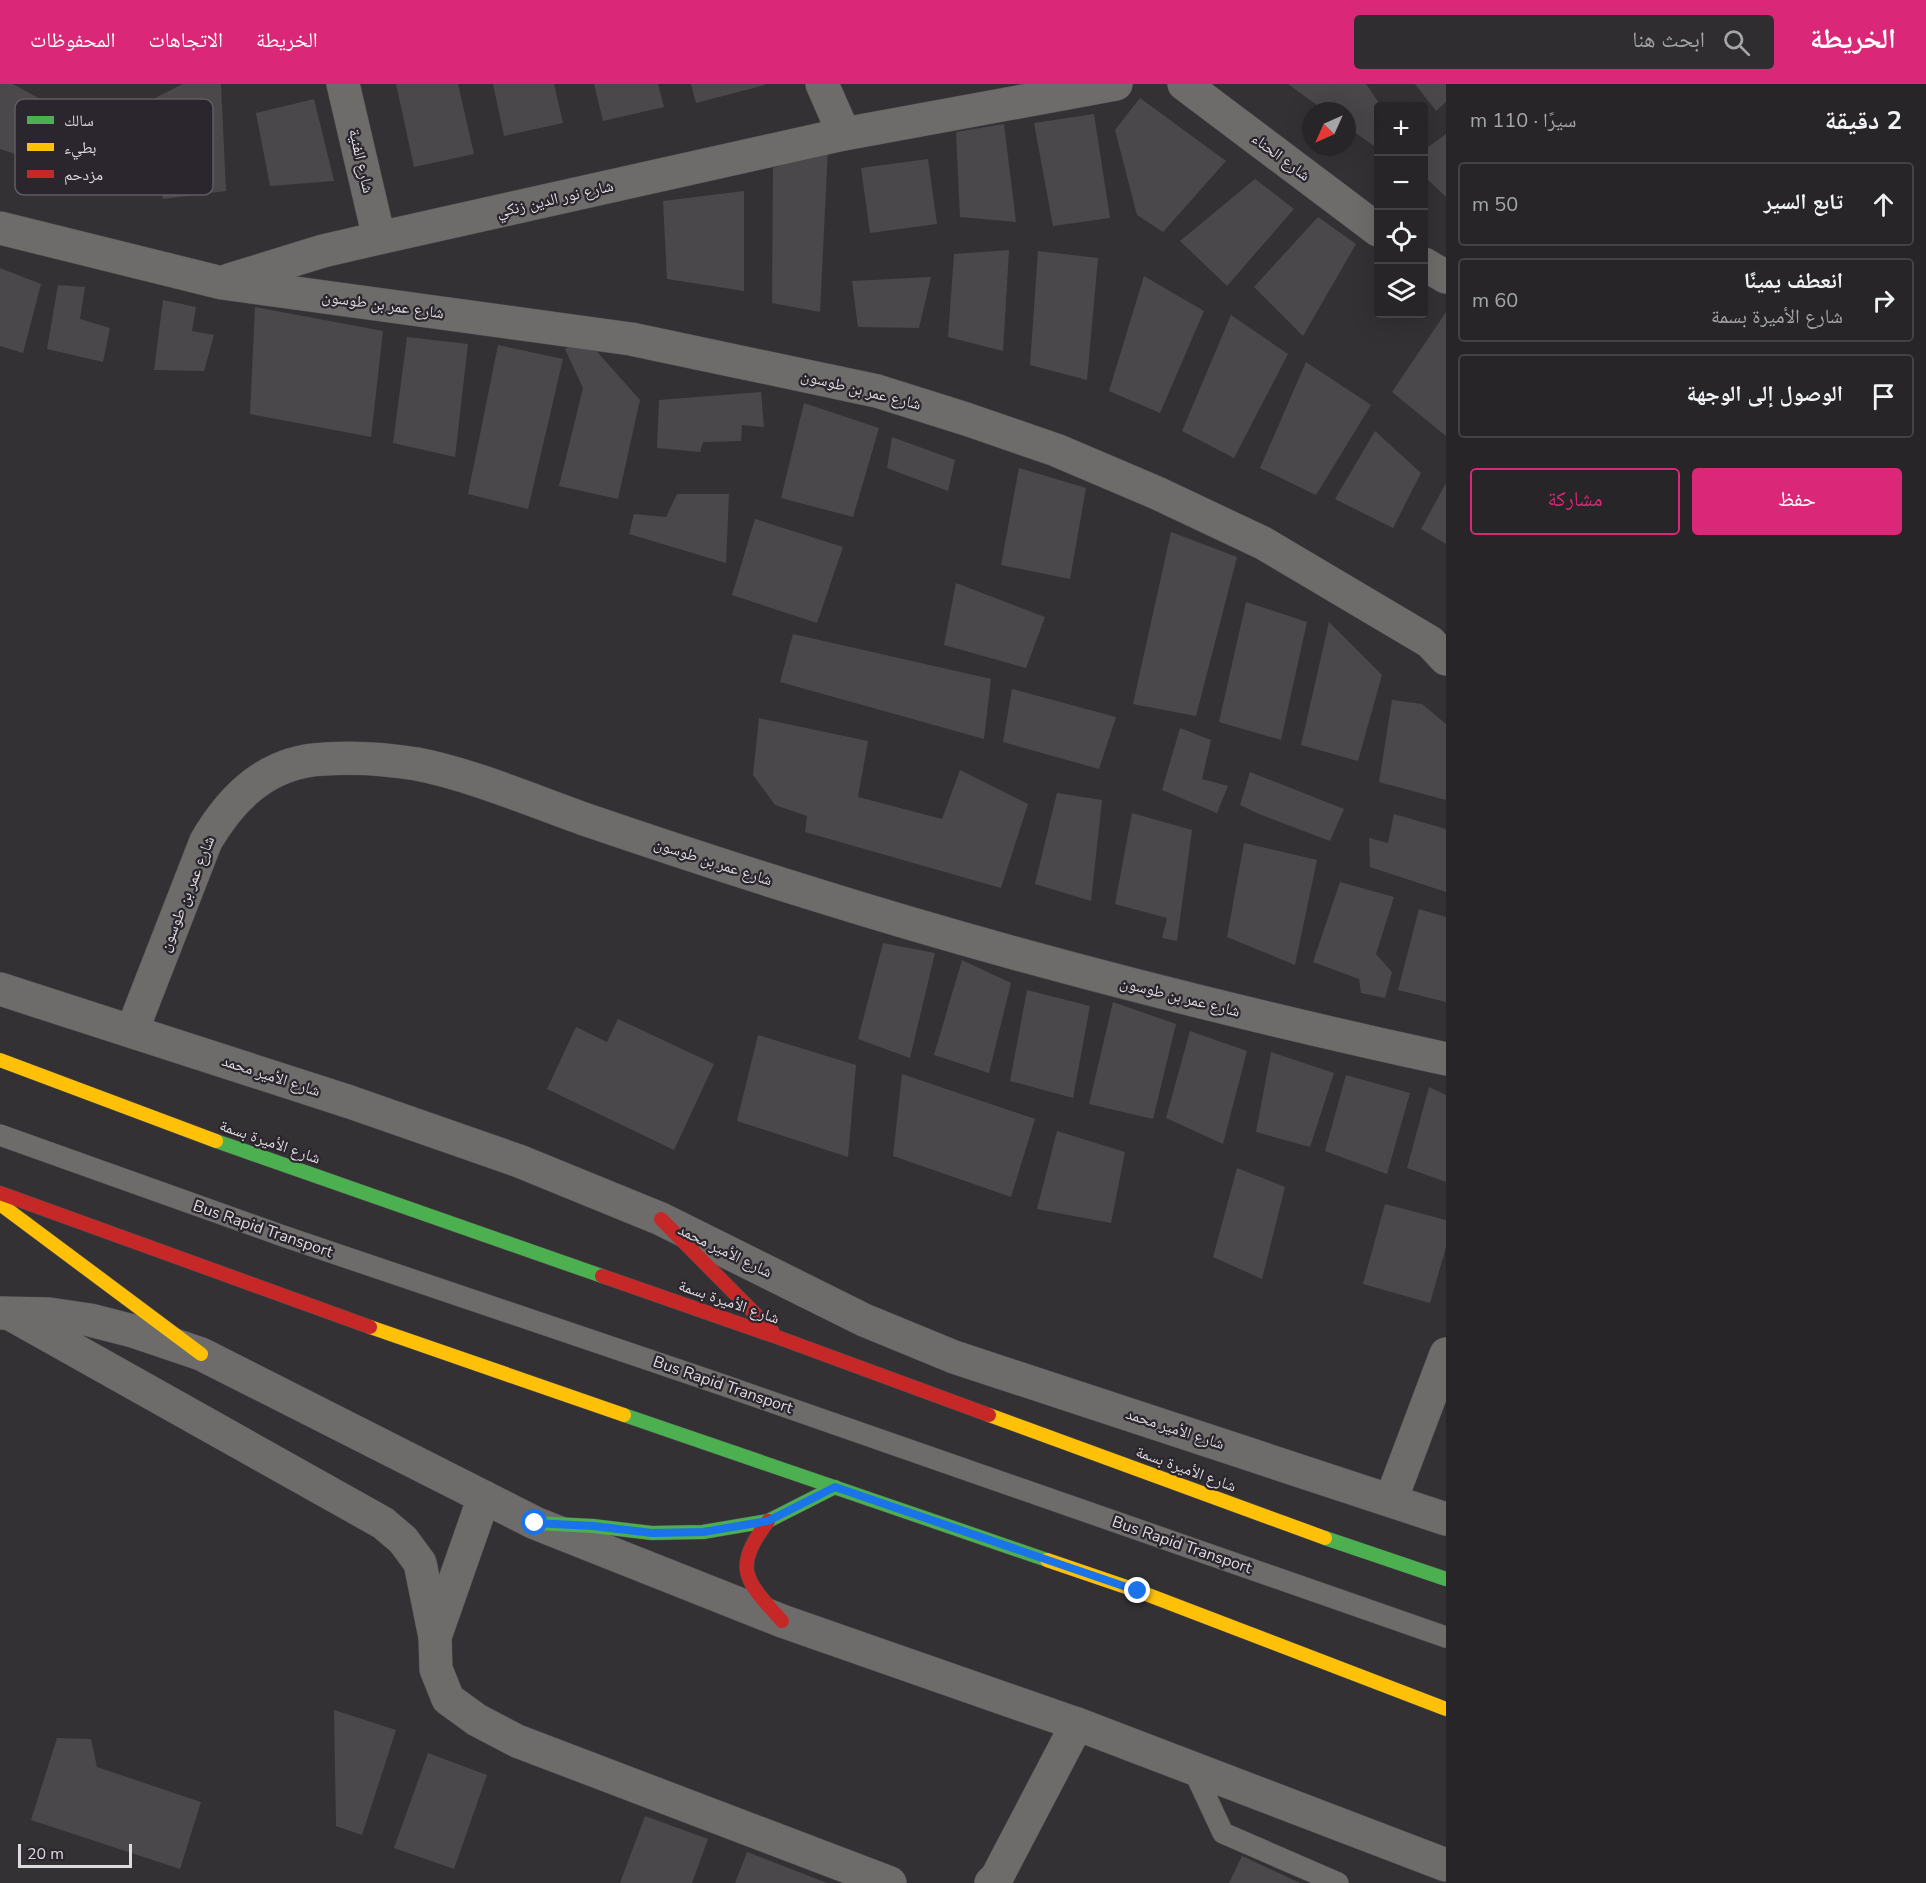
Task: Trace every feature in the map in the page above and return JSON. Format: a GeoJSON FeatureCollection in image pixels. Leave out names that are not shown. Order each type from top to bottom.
{"type":"FeatureCollection","features":[{"type":"Feature","properties":{"kind":"main road","name":"شارع الأميرة بسمة"},"geometry":{"type":"LineString","coordinates":[[0,1060],[200,1135],[777,1337],[1328,1539],[1446,1579]]}},
{"type":"Feature","properties":{"kind":"main road"},"geometry":{"type":"LineString","coordinates":[[0,1193],[445,1354],[1138,1591],[1446,1709]]}},
{"type":"Feature","properties":{"kind":"main road"},"geometry":{"type":"LineString","coordinates":[[0,1204],[201,1354]]}},
{"type":"Feature","properties":{"kind":"main road"},"geometry":{"type":"LineString","coordinates":[[661,1219],[777,1337]]}},
{"type":"Feature","properties":{"kind":"main road"},"geometry":{"type":"LineString","coordinates":[[535,1523],[593,1526],[652,1533],[703,1532],[768,1521],[835,1487]]}},
{"type":"Feature","properties":{"kind":"main road"},"geometry":{"type":"LineString","coordinates":[[768,1521],[747,1552],[745,1568],[751,1587],[782,1621]]}},
{"type":"Feature","properties":{"kind":"street","name":"شارع الفنية"},"geometry":{"type":"LineString","coordinates":[[343,84],[379,238]]}},
{"type":"Feature","properties":{"kind":"street"},"geometry":{"type":"LineString","coordinates":[[822,84],[844,134]]}},
{"type":"Feature","properties":{"kind":"street","name":"شارع نور الدين زنكي"},"geometry":{"type":"LineString","coordinates":[[222,283],[323,251],[844,134],[1116,84]]}},
{"type":"Feature","properties":{"kind":"street","name":"شارع الحناء"},"geometry":{"type":"LineString","coordinates":[[1184,84],[1374,227]]}},
{"type":"Feature","properties":{"kind":"street"},"geometry":{"type":"LineString","coordinates":[[0,228],[222,283]]}},
{"type":"Feature","properties":{"kind":"street"},"geometry":{"type":"LineString","coordinates":[[1428,267],[1446,278]]}},
{"type":"Feature","properties":{"kind":"street","name":"شارع عمر بن طوسون"},"geometry":{"type":"LineString","coordinates":[[222,283],[631,339],[877,391],[1056,450],[1156,493],[1263,543],[1441,648]]}},
{"type":"Feature","properties":{"kind":"street","name":"شارع عمر بن طوسون"},"geometry":{"type":"LineString","coordinates":[[132,1031],[206,841],[221,816],[241,794],[265,776],[292,764],[322,759],[369,759],[417,765],[464,777],[694,856],[860,909],[1028,957],[1196,1002],[1446,1059]]}},
{"type":"Feature","properties":{"kind":"street","name":"شارع الأمير محمد"},"geometry":{"type":"LineString","coordinates":[[0,989],[350,1101],[519,1161],[661,1219],[864,1320],[954,1357],[1446,1519]]}},
{"type":"Feature","properties":{"kind":"street"},"geometry":{"type":"LineString","coordinates":[[5,1313],[49,1314],[90,1320],[201,1354],[535,1523],[782,1621],[1077,1724],[1446,1865]]}},
{"type":"Feature","properties":{"kind":"street"},"geometry":{"type":"LineString","coordinates":[[5,1313],[383,1523],[403,1540],[420,1563],[435,1637],[436,1669],[448,1698],[477,1720],[517,1741],[890,1883]]}},
{"type":"Feature","properties":{"kind":"street"},"geometry":{"type":"LineString","coordinates":[[1391,1500],[1446,1354]]}},
{"type":"Feature","properties":{"kind":"street"},"geometry":{"type":"LineString","coordinates":[[435,1637],[484,1497]]}},
{"type":"Feature","properties":{"kind":"street"},"geometry":{"type":"LineString","coordinates":[[991,1883],[997,1877],[1077,1724]]}},
{"type":"Feature","properties":{"kind":"lane","name":"Bus Rapid Transport"},"geometry":{"type":"LineString","coordinates":[[0,1135],[283,1236],[720,1384],[1446,1637]]}},
{"type":"Feature","properties":{"kind":"lane"},"geometry":{"type":"LineString","coordinates":[[1193,1769],[1223,1833],[1338,1883]]}},
{"type":"Feature","properties":{"kind":"building"},"geometry":{"type":"Polygon","coordinates":[[[0,84],[13,84],[40,99],[15,99],[15,154],[0,149],[0,84]]]}},
{"type":"Feature","properties":{"kind":"building"},"geometry":{"type":"Polygon","coordinates":[[[183,84],[221,84],[226,191],[213,193],[213,99],[155,98],[183,84]]]}},
{"type":"Feature","properties":{"kind":"building"},"geometry":{"type":"Polygon","coordinates":[[[396,84],[458,84],[474,154],[414,167],[396,84]]]}},
{"type":"Feature","properties":{"kind":"building"},"geometry":{"type":"Polygon","coordinates":[[[493,84],[554,84],[563,123],[504,136],[493,84]]]}},
{"type":"Feature","properties":{"kind":"building"},"geometry":{"type":"Polygon","coordinates":[[[594,84],[658,84],[664,107],[603,121],[594,84]]]}},
{"type":"Feature","properties":{"kind":"building"},"geometry":{"type":"Polygon","coordinates":[[[691,84],[765,84],[765,85],[696,103],[691,84]]]}},
{"type":"Feature","properties":{"kind":"building"},"geometry":{"type":"Polygon","coordinates":[[[1288,84],[1366,84],[1378,102],[1374,102],[1374,146],[1356,133],[1356,102],[1313,102],[1288,84]]]}},
{"type":"Feature","properties":{"kind":"building"},"geometry":{"type":"Polygon","coordinates":[[[1415,84],[1446,84],[1446,102],[1436,111],[1415,84]]]}},
{"type":"Feature","properties":{"kind":"building"},"geometry":{"type":"Polygon","coordinates":[[[1140,98],[1226,161],[1163,232],[1137,215],[1115,130],[1140,98]]]}},
{"type":"Feature","properties":{"kind":"building"},"geometry":{"type":"Polygon","coordinates":[[[314,99],[334,181],[270,186],[256,113],[314,99]]]}},
{"type":"Feature","properties":{"kind":"building"},"geometry":{"type":"Polygon","coordinates":[[[1094,114],[1110,218],[1053,226],[1034,123],[1094,114]]]}},
{"type":"Feature","properties":{"kind":"building"},"geometry":{"type":"Polygon","coordinates":[[[1004,124],[1016,222],[960,217],[956,132],[1004,124]]]}},
{"type":"Feature","properties":{"kind":"building"},"geometry":{"type":"Polygon","coordinates":[[[1446,134],[1446,197],[1428,180],[1428,147],[1446,134]]]}},
{"type":"Feature","properties":{"kind":"building"},"geometry":{"type":"Polygon","coordinates":[[[828,148],[820,312],[772,303],[773,168],[828,148]]]}},
{"type":"Feature","properties":{"kind":"building"},"geometry":{"type":"Polygon","coordinates":[[[928,159],[937,224],[870,233],[861,168],[928,159]]]}},
{"type":"Feature","properties":{"kind":"building"},"geometry":{"type":"Polygon","coordinates":[[[1255,179],[1294,209],[1227,286],[1180,241],[1255,179]]]}},
{"type":"Feature","properties":{"kind":"building"},"geometry":{"type":"Polygon","coordinates":[[[744,191],[744,291],[667,279],[663,201],[744,191]]]}},
{"type":"Feature","properties":{"kind":"building"},"geometry":{"type":"Polygon","coordinates":[[[163,195],[194,195],[163,199],[163,195]]]}},
{"type":"Feature","properties":{"kind":"building"},"geometry":{"type":"Polygon","coordinates":[[[1318,217],[1356,244],[1303,336],[1254,287],[1318,217]]]}},
{"type":"Feature","properties":{"kind":"building"},"geometry":{"type":"Polygon","coordinates":[[[1009,250],[1003,351],[948,337],[954,254],[1009,250]]]}},
{"type":"Feature","properties":{"kind":"building"},"geometry":{"type":"Polygon","coordinates":[[[1038,251],[1098,258],[1087,380],[1030,365],[1038,251]]]}},
{"type":"Feature","properties":{"kind":"building"},"geometry":{"type":"Polygon","coordinates":[[[0,268],[41,284],[23,353],[0,346],[0,268]]]}},
{"type":"Feature","properties":{"kind":"building"},"geometry":{"type":"Polygon","coordinates":[[[1144,276],[1204,311],[1160,413],[1109,391],[1144,276]]]}},
{"type":"Feature","properties":{"kind":"building"},"geometry":{"type":"Polygon","coordinates":[[[931,277],[919,328],[858,327],[852,281],[931,277]]]}},
{"type":"Feature","properties":{"kind":"building"},"geometry":{"type":"Polygon","coordinates":[[[58,285],[85,287],[80,319],[110,328],[103,362],[47,349],[58,285]]]}},
{"type":"Feature","properties":{"kind":"building"},"geometry":{"type":"Polygon","coordinates":[[[163,300],[196,307],[192,331],[214,335],[204,371],[154,370],[163,300]]]}},
{"type":"Feature","properties":{"kind":"building"},"geometry":{"type":"Polygon","coordinates":[[[255,307],[383,331],[371,437],[250,414],[255,307]]]}},
{"type":"Feature","properties":{"kind":"building"},"geometry":{"type":"Polygon","coordinates":[[[1446,312],[1446,436],[1392,392],[1446,312]]]}},
{"type":"Feature","properties":{"kind":"building"},"geometry":{"type":"Polygon","coordinates":[[[1231,315],[1288,354],[1234,458],[1182,431],[1231,315]]]}},
{"type":"Feature","properties":{"kind":"building"},"geometry":{"type":"Polygon","coordinates":[[[407,337],[468,344],[455,457],[393,443],[407,337]]]}},
{"type":"Feature","properties":{"kind":"building"},"geometry":{"type":"Polygon","coordinates":[[[584,337],[640,400],[618,499],[559,486],[583,388],[565,349],[584,337]]]}},
{"type":"Feature","properties":{"kind":"building"},"geometry":{"type":"Polygon","coordinates":[[[498,345],[563,359],[528,509],[468,494],[498,345]]]}},
{"type":"Feature","properties":{"kind":"building"},"geometry":{"type":"Polygon","coordinates":[[[1306,362],[1371,405],[1316,495],[1260,468],[1306,362]]]}},
{"type":"Feature","properties":{"kind":"building"},"geometry":{"type":"Polygon","coordinates":[[[761,392],[764,427],[742,425],[741,441],[703,442],[700,452],[657,448],[659,400],[761,392]]]}},
{"type":"Feature","properties":{"kind":"building"},"geometry":{"type":"Polygon","coordinates":[[[804,403],[879,428],[853,517],[781,498],[804,403]]]}},
{"type":"Feature","properties":{"kind":"building"},"geometry":{"type":"Polygon","coordinates":[[[1375,431],[1421,473],[1393,528],[1335,499],[1375,431]]]}},
{"type":"Feature","properties":{"kind":"building"},"geometry":{"type":"Polygon","coordinates":[[[892,437],[955,460],[948,491],[887,468],[892,437]]]}},
{"type":"Feature","properties":{"kind":"building"},"geometry":{"type":"Polygon","coordinates":[[[1019,468],[1086,488],[1070,579],[1001,565],[1019,468]]]}},
{"type":"Feature","properties":{"kind":"building"},"geometry":{"type":"Polygon","coordinates":[[[1446,483],[1446,544],[1421,529],[1446,483]]]}},
{"type":"Feature","properties":{"kind":"building"},"geometry":{"type":"Polygon","coordinates":[[[677,494],[729,494],[726,563],[629,534],[634,514],[666,517],[677,494]]]}},
{"type":"Feature","properties":{"kind":"building"},"geometry":{"type":"Polygon","coordinates":[[[755,519],[843,547],[817,623],[732,595],[755,519]]]}},
{"type":"Feature","properties":{"kind":"building"},"geometry":{"type":"Polygon","coordinates":[[[1171,532],[1237,557],[1196,716],[1133,704],[1171,532]]]}},
{"type":"Feature","properties":{"kind":"building"},"geometry":{"type":"Polygon","coordinates":[[[956,583],[1045,617],[1026,668],[944,645],[956,583]]]}},
{"type":"Feature","properties":{"kind":"building"},"geometry":{"type":"Polygon","coordinates":[[[1246,602],[1307,622],[1281,740],[1219,722],[1246,602]]]}},
{"type":"Feature","properties":{"kind":"building"},"geometry":{"type":"Polygon","coordinates":[[[1329,622],[1382,675],[1358,761],[1301,745],[1329,622]]]}},
{"type":"Feature","properties":{"kind":"building"},"geometry":{"type":"Polygon","coordinates":[[[793,634],[991,679],[984,739],[780,682],[793,634]]]}},
{"type":"Feature","properties":{"kind":"building"},"geometry":{"type":"Polygon","coordinates":[[[1012,689],[1116,717],[1099,769],[1003,742],[1012,689]]]}},
{"type":"Feature","properties":{"kind":"building"},"geometry":{"type":"Polygon","coordinates":[[[1392,700],[1422,704],[1446,724],[1446,800],[1379,782],[1392,700]]]}},
{"type":"Feature","properties":{"kind":"building"},"geometry":{"type":"Polygon","coordinates":[[[759,718],[868,741],[858,797],[942,819],[960,770],[1028,804],[1001,888],[805,832],[807,816],[775,805],[753,775],[759,718]]]}},
{"type":"Feature","properties":{"kind":"building"},"geometry":{"type":"Polygon","coordinates":[[[1180,728],[1211,740],[1202,779],[1228,786],[1217,813],[1162,790],[1180,728]]]}},
{"type":"Feature","properties":{"kind":"building"},"geometry":{"type":"Polygon","coordinates":[[[1250,772],[1344,809],[1330,841],[1240,805],[1250,772]]]}},
{"type":"Feature","properties":{"kind":"building"},"geometry":{"type":"Polygon","coordinates":[[[1057,793],[1102,800],[1091,901],[1035,884],[1057,793]]]}},
{"type":"Feature","properties":{"kind":"building"},"geometry":{"type":"Polygon","coordinates":[[[1132,813],[1192,830],[1177,941],[1162,938],[1167,918],[1115,904],[1132,813]]]}},
{"type":"Feature","properties":{"kind":"building"},"geometry":{"type":"Polygon","coordinates":[[[1394,814],[1446,829],[1446,892],[1370,867],[1369,838],[1388,843],[1394,814]]]}},
{"type":"Feature","properties":{"kind":"building"},"geometry":{"type":"Polygon","coordinates":[[[1244,843],[1317,860],[1295,965],[1227,937],[1244,843]]]}},
{"type":"Feature","properties":{"kind":"building"},"geometry":{"type":"Polygon","coordinates":[[[1340,882],[1394,897],[1376,954],[1392,972],[1385,998],[1361,993],[1359,979],[1313,962],[1340,882]]]}},
{"type":"Feature","properties":{"kind":"building"},"geometry":{"type":"Polygon","coordinates":[[[1419,909],[1446,917],[1446,1002],[1398,990],[1419,909]]]}},
{"type":"Feature","properties":{"kind":"building"},"geometry":{"type":"Polygon","coordinates":[[[883,943],[935,953],[910,1058],[858,1039],[883,943]]]}},
{"type":"Feature","properties":{"kind":"building"},"geometry":{"type":"Polygon","coordinates":[[[962,960],[1011,983],[989,1073],[934,1055],[962,960]]]}},
{"type":"Feature","properties":{"kind":"building"},"geometry":{"type":"Polygon","coordinates":[[[1027,990],[1090,1006],[1073,1098],[1010,1081],[1027,990]]]}},
{"type":"Feature","properties":{"kind":"building"},"geometry":{"type":"Polygon","coordinates":[[[1113,1002],[1176,1024],[1153,1119],[1089,1104],[1113,1002]]]}},
{"type":"Feature","properties":{"kind":"building"},"geometry":{"type":"Polygon","coordinates":[[[618,1019],[714,1064],[674,1150],[547,1089],[576,1027],[607,1042],[618,1019]]]}},
{"type":"Feature","properties":{"kind":"building"},"geometry":{"type":"Polygon","coordinates":[[[1190,1031],[1247,1051],[1223,1144],[1166,1118],[1190,1031]]]}},
{"type":"Feature","properties":{"kind":"building"},"geometry":{"type":"Polygon","coordinates":[[[758,1035],[856,1065],[848,1157],[737,1121],[758,1035]]]}},
{"type":"Feature","properties":{"kind":"building"},"geometry":{"type":"Polygon","coordinates":[[[1271,1052],[1334,1073],[1310,1147],[1256,1132],[1271,1052]]]}},
{"type":"Feature","properties":{"kind":"building"},"geometry":{"type":"Polygon","coordinates":[[[902,1074],[1035,1119],[1011,1197],[893,1156],[902,1074]]]}},
{"type":"Feature","properties":{"kind":"building"},"geometry":{"type":"Polygon","coordinates":[[[1346,1075],[1410,1093],[1387,1174],[1325,1151],[1346,1075]]]}},
{"type":"Feature","properties":{"kind":"building"},"geometry":{"type":"Polygon","coordinates":[[[1429,1087],[1446,1095],[1446,1182],[1407,1168],[1429,1087]]]}},
{"type":"Feature","properties":{"kind":"building"},"geometry":{"type":"Polygon","coordinates":[[[1057,1131],[1125,1152],[1111,1223],[1037,1209],[1057,1131]]]}},
{"type":"Feature","properties":{"kind":"building"},"geometry":{"type":"Polygon","coordinates":[[[1237,1168],[1285,1187],[1262,1279],[1213,1257],[1237,1168]]]}},
{"type":"Feature","properties":{"kind":"building"},"geometry":{"type":"Polygon","coordinates":[[[1385,1204],[1446,1220],[1446,1247],[1430,1303],[1363,1284],[1385,1204]]]}},
{"type":"Feature","properties":{"kind":"building"},"geometry":{"type":"Polygon","coordinates":[[[334,1710],[396,1730],[362,1835],[336,1826],[334,1710]]]}},
{"type":"Feature","properties":{"kind":"building"},"geometry":{"type":"Polygon","coordinates":[[[57,1738],[91,1739],[97,1767],[201,1802],[180,1869],[31,1820],[57,1738]]]}},
{"type":"Feature","properties":{"kind":"building"},"geometry":{"type":"Polygon","coordinates":[[[428,1753],[487,1775],[454,1869],[394,1848],[428,1753]]]}},
{"type":"Feature","properties":{"kind":"building"},"geometry":{"type":"Polygon","coordinates":[[[645,1816],[708,1839],[692,1883],[620,1883],[645,1816]]]}},
{"type":"Feature","properties":{"kind":"building"},"geometry":{"type":"Polygon","coordinates":[[[747,1852],[827,1883],[735,1883],[747,1852]]]}},
{"type":"Feature","properties":{"kind":"building"},"geometry":{"type":"Polygon","coordinates":[[[1242,1856],[1300,1883],[1229,1883],[1242,1856]]]}},
{"type":"Feature","properties":{"kind":"traffic: fast"},"geometry":{"type":"LineString","coordinates":[[216,1141],[602,1276]]}},
{"type":"Feature","properties":{"kind":"traffic: fast"},"geometry":{"type":"LineString","coordinates":[[624,1415],[1047,1560]]}},
{"type":"Feature","properties":{"kind":"traffic: fast"},"geometry":{"type":"LineString","coordinates":[[535,1523],[593,1526],[652,1533],[703,1532],[768,1521],[835,1487]]}},
{"type":"Feature","properties":{"kind":"traffic: fast"},"geometry":{"type":"LineString","coordinates":[[1325,1538],[1446,1579]]}},
{"type":"Feature","properties":{"kind":"traffic: slow"},"geometry":{"type":"LineString","coordinates":[[0,1060],[216,1141]]}},
{"type":"Feature","properties":{"kind":"traffic: slow"},"geometry":{"type":"LineString","coordinates":[[0,1204],[201,1354]]}},
{"type":"Feature","properties":{"kind":"traffic: slow"},"geometry":{"type":"LineString","coordinates":[[370,1327],[624,1415]]}},
{"type":"Feature","properties":{"kind":"traffic: slow"},"geometry":{"type":"LineString","coordinates":[[989,1415],[1325,1538]]}},
{"type":"Feature","properties":{"kind":"traffic: slow"},"geometry":{"type":"LineString","coordinates":[[1047,1560],[1138,1591],[1446,1709]]}},
{"type":"Feature","properties":{"kind":"traffic: jam"},"geometry":{"type":"LineString","coordinates":[[0,1193],[370,1327]]}},
{"type":"Feature","properties":{"kind":"traffic: jam"},"geometry":{"type":"LineString","coordinates":[[661,1219],[772,1331]]}},
{"type":"Feature","properties":{"kind":"traffic: jam"},"geometry":{"type":"LineString","coordinates":[[602,1276],[989,1415]]}},
{"type":"Feature","properties":{"kind":"traffic: jam"},"geometry":{"type":"LineString","coordinates":[[768,1521],[750,1551],[747,1563],[748,1574],[759,1595],[782,1621]]}},
{"type":"Feature","properties":{"kind":"route"},"geometry":{"type":"LineString","coordinates":[[535,1523],[593,1526],[652,1533],[703,1532],[768,1521],[835,1487],[1138,1591]]}}]}
